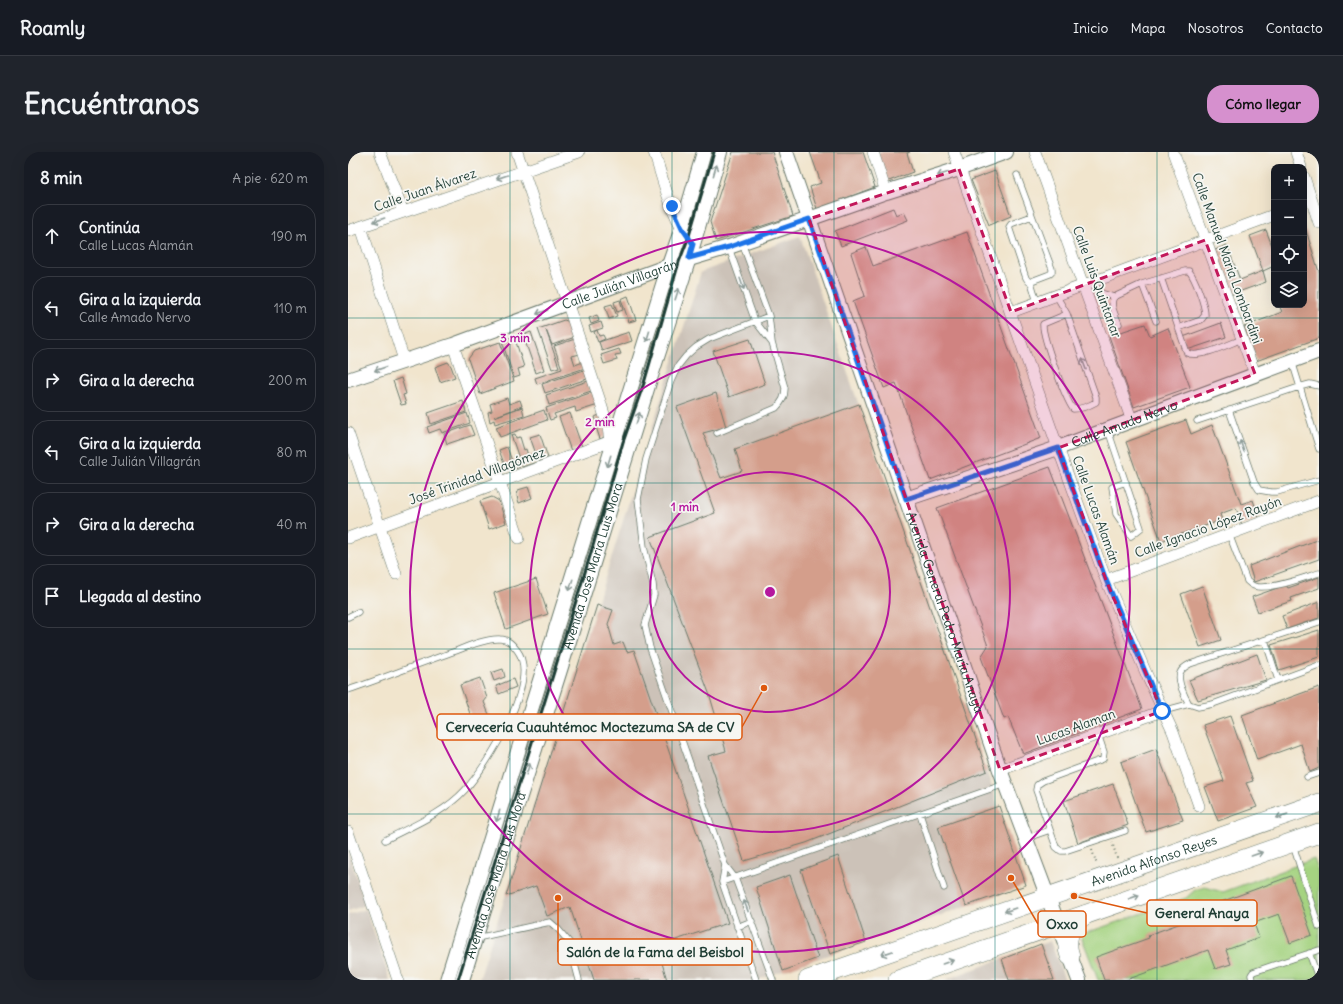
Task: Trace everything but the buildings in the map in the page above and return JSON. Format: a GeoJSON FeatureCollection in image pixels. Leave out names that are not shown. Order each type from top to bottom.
{"type":"FeatureCollection","features":[{"type":"Feature","properties":{"kind":"highway","name":"Avenida Alfonso Reyes"},"geometry":{"type":"LineString","coordinates":[[808,980],[1319,803]]}},
{"type":"Feature","properties":{"kind":"highway"},"geometry":{"type":"LineString","coordinates":[[898,980],[1319,833]]}},
{"type":"Feature","properties":{"kind":"highway"},"geometry":{"type":"LineString","coordinates":[[1070,956],[1068,946],[1071,930],[1080,918],[1092,911]]}},
{"type":"Feature","properties":{"kind":"street"},"geometry":{"type":"LineString","coordinates":[[380,152],[403,212]]}},
{"type":"Feature","properties":{"kind":"street"},"geometry":{"type":"LineString","coordinates":[[517,152],[613,441],[630,444]]}},
{"type":"Feature","properties":{"kind":"street","name":"Calle Juan Álvarez"},"geometry":{"type":"LineString","coordinates":[[348,231],[579,152]]}},
{"type":"Feature","properties":{"kind":"street"},"geometry":{"type":"LineString","coordinates":[[654,152],[672,206],[682,228],[693,244]]}},
{"type":"Feature","properties":{"kind":"street","name":"Avenida José María Luis Mora"},"geometry":{"type":"LineString","coordinates":[[447,980],[613,441],[682,228],[704,152]]}},
{"type":"Feature","properties":{"kind":"street","name":"Avenida José María Luis Mora"},"geometry":{"type":"LineString","coordinates":[[462,980],[689,258],[720,152]]}},
{"type":"Feature","properties":{"kind":"street","name":"Avenida General Pedro María Anaya"},"geometry":{"type":"LineString","coordinates":[[786,152],[1000,770],[1046,897],[1058,923],[1079,980]]}},
{"type":"Feature","properties":{"kind":"street"},"geometry":{"type":"LineString","coordinates":[[873,152],[886,192]]}},
{"type":"Feature","properties":{"kind":"street","name":"Calle Lucas Alamán"},"geometry":{"type":"LineString","coordinates":[[954,152],[1106,580],[1182,755],[1199,806]]}},
{"type":"Feature","properties":{"kind":"street","name":"Calle Julián Villagrán"},"geometry":{"type":"LineString","coordinates":[[348,380],[404,360],[453,345],[689,258],[735,245],[1006,152]]}},
{"type":"Feature","properties":{"kind":"street","name":"Calle Luis Quintanar"},"geometry":{"type":"LineString","coordinates":[[1035,152],[1086,283],[1132,421]]}},
{"type":"Feature","properties":{"kind":"street","name":"Calle Manuel María Lombardini"},"geometry":{"type":"LineString","coordinates":[[1173,152],[1255,374]]}},
{"type":"Feature","properties":{"kind":"street"},"geometry":{"type":"LineString","coordinates":[[1296,152],[1300,164]]}},
{"type":"Feature","properties":{"kind":"street"},"geometry":{"type":"LineString","coordinates":[[1307,187],[1319,223]]}},
{"type":"Feature","properties":{"kind":"street"},"geometry":{"type":"LineString","coordinates":[[1011,312],[1086,283],[1271,216]]}},
{"type":"Feature","properties":{"kind":"street"},"geometry":{"type":"LineString","coordinates":[[361,227],[404,360]]}},
{"type":"Feature","properties":{"kind":"street"},"geometry":{"type":"LineString","coordinates":[[453,345],[519,538]]}},
{"type":"Feature","properties":{"kind":"street","name":"Calle Amado Nervo"},"geometry":{"type":"LineString","coordinates":[[906,499],[1058,448],[1255,374],[1319,352]]}},
{"type":"Feature","properties":{"kind":"street"},"geometry":{"type":"LineString","coordinates":[[348,433],[396,574]]}},
{"type":"Feature","properties":{"kind":"street","name":"José Trinidad Villagómez"},"geometry":{"type":"LineString","coordinates":[[348,538],[613,441]]}},
{"type":"Feature","properties":{"kind":"street","name":"Calle Ignacio López Rayón"},"geometry":{"type":"LineString","coordinates":[[1106,580],[1319,502]]}},
{"type":"Feature","properties":{"kind":"street","name":"Lucas Alaman"},"geometry":{"type":"LineString","coordinates":[[1000,770],[1162,711]]}},
{"type":"Feature","properties":{"kind":"street"},"geometry":{"type":"LineString","coordinates":[[348,832],[398,980]]}},
{"type":"Feature","properties":{"kind":"lane"},"geometry":{"type":"LineString","coordinates":[[1017,175],[1052,269],[1050,274],[1031,282]]}},
{"type":"Feature","properties":{"kind":"lane"},"geometry":{"type":"LineString","coordinates":[[1032,216],[1011,224],[1009,227],[1027,281],[1031,282],[1037,302]]}},
{"type":"Feature","properties":{"kind":"lane"},"geometry":{"type":"LineString","coordinates":[[717,433],[776,408],[782,402],[785,395],[785,388],[772,343],[769,316],[735,245]]}},
{"type":"Feature","properties":{"kind":"lane"},"geometry":{"type":"LineString","coordinates":[[735,245],[755,321],[772,343]]}},
{"type":"Feature","properties":{"kind":"lane"},"geometry":{"type":"LineString","coordinates":[[1086,283],[1098,292],[1114,297],[1142,284],[1180,272],[1188,271],[1194,279],[1205,315],[1201,320],[1178,328]]}},
{"type":"Feature","properties":{"kind":"lane"},"geometry":{"type":"LineString","coordinates":[[1161,278],[1187,353],[1191,355],[1201,353],[1242,339]]}},
{"type":"Feature","properties":{"kind":"lane"},"geometry":{"type":"LineString","coordinates":[[1142,284],[1156,321]]}},
{"type":"Feature","properties":{"kind":"lane"},"geometry":{"type":"LineString","coordinates":[[1056,295],[1067,314],[1096,397],[1096,402],[1077,409],[1073,409],[1068,399],[1046,341],[1043,327],[1043,324],[1067,314]]}},
{"type":"Feature","properties":{"kind":"lane"},"geometry":{"type":"LineString","coordinates":[[1114,297],[1112,300],[1113,307],[1119,324]]}},
{"type":"Feature","properties":{"kind":"lane"},"geometry":{"type":"LineString","coordinates":[[769,316],[709,339],[696,347],[678,366],[671,381],[646,459],[638,499],[644,547],[653,584],[654,595],[645,625],[650,648],[725,865],[735,878],[773,980]]}},
{"type":"Feature","properties":{"kind":"lane"},"geometry":{"type":"LineString","coordinates":[[1292,361],[1319,449]]}},
{"type":"Feature","properties":{"kind":"lane"},"geometry":{"type":"LineString","coordinates":[[1197,421],[1299,387],[1310,384],[1319,386]]}},
{"type":"Feature","properties":{"kind":"lane"},"geometry":{"type":"LineString","coordinates":[[1229,410],[1256,486],[1259,490],[1264,492],[1283,491],[1319,480]]}},
{"type":"Feature","properties":{"kind":"lane"},"geometry":{"type":"LineString","coordinates":[[1108,430],[1126,482],[1141,528],[1131,536],[1116,514],[1112,487],[1126,482]]}},
{"type":"Feature","properties":{"kind":"lane"},"geometry":{"type":"LineString","coordinates":[[1229,534],[1247,580],[1254,586],[1261,587],[1276,585],[1319,573]]}},
{"type":"Feature","properties":{"kind":"lane"},"geometry":{"type":"LineString","coordinates":[[348,617],[358,612]]}},
{"type":"Feature","properties":{"kind":"lane"},"geometry":{"type":"LineString","coordinates":[[1319,622],[1199,661],[1184,667],[1179,674],[1179,678],[1186,699],[1190,704],[1198,707],[1213,704],[1319,666]]}},
{"type":"Feature","properties":{"kind":"lane"},"geometry":{"type":"LineString","coordinates":[[348,690],[472,645],[498,638],[506,640],[512,644],[519,652],[522,662],[520,687],[511,718],[496,747],[481,770],[454,801],[385,840]]}},
{"type":"Feature","properties":{"kind":"lane"},"geometry":{"type":"LineString","coordinates":[[1265,640],[1278,680]]}},
{"type":"Feature","properties":{"kind":"lane"},"geometry":{"type":"LineString","coordinates":[[1162,711],[1190,704]]}},
{"type":"Feature","properties":{"kind":"lane"},"geometry":{"type":"LineString","coordinates":[[1098,734],[1104,752],[1103,759],[1043,781],[1036,787],[1038,796],[1056,847],[1061,851],[1125,831]]}},
{"type":"Feature","properties":{"kind":"lane"},"geometry":{"type":"LineString","coordinates":[[1307,777],[1319,773]]}},
{"type":"Feature","properties":{"kind":"lane"},"geometry":{"type":"LineString","coordinates":[[722,882],[1005,784]]}},
{"type":"Feature","properties":{"kind":"lane"},"geometry":{"type":"LineString","coordinates":[[920,814],[944,888]]}},
{"type":"Feature","properties":{"kind":"lane"},"geometry":{"type":"LineString","coordinates":[[1025,838],[1050,830]]}},
{"type":"Feature","properties":{"kind":"lane"},"geometry":{"type":"LineString","coordinates":[[1292,842],[1319,927]]}},
{"type":"Feature","properties":{"kind":"lane"},"geometry":{"type":"LineString","coordinates":[[725,865],[722,882],[756,980]]}},
{"type":"Feature","properties":{"kind":"lane"},"geometry":{"type":"LineString","coordinates":[[737,927],[752,921]]}},
{"type":"Feature","properties":{"kind":"lane"},"geometry":{"type":"LineString","coordinates":[[476,938],[550,922],[569,942],[579,980]]}},
{"type":"Feature","properties":{"kind":"lane"},"geometry":{"type":"LineString","coordinates":[[1252,980],[1251,975],[1254,971],[1319,950]]}},
{"type":"Feature","properties":{"kind":"lane"},"geometry":{"type":"LineString","coordinates":[[1309,953],[1319,980]]}},
{"type":"Feature","properties":{"kind":"path"},"geometry":{"type":"LineString","coordinates":[[1110,836],[1122,871]]}},
{"type":"Feature","properties":{"kind":"path"},"geometry":{"type":"LineString","coordinates":[[1090,843],[1101,878]]}},
{"type":"Feature","properties":{"kind":"highlighted area"},"geometry":{"type":"Polygon","coordinates":[[[959,169],[1011,312],[1205,240],[1255,374],[1058,448],[1106,580],[1162,711],[1000,770],[809,219],[959,169]]]}},
{"type":"Feature","properties":{"kind":"shaded area"},"geometry":{"type":"Polygon","coordinates":[[[800,236],[1026,885],[757,980],[479,980],[701,272],[800,236]]]}},
{"type":"Feature","properties":{"kind":"shaded area"},"geometry":{"type":"Polygon","coordinates":[[[348,852],[366,905],[348,911],[348,852]]]}},
{"type":"Feature","properties":{"kind":"shaded area"},"geometry":{"type":"Polygon","coordinates":[[[366,909],[390,980],[348,980],[348,915],[366,909]]]}},
{"type":"Feature","properties":{"kind":"shaded area"},"geometry":{"type":"Polygon","coordinates":[[[1050,941],[1065,980],[945,980],[1050,941]]]}},
{"type":"Feature","properties":{"kind":"green space"},"geometry":{"type":"Polygon","coordinates":[[[1314,859],[1319,872],[1319,980],[1098,980],[1082,938],[1083,934],[1186,898],[1195,890],[1205,887],[1223,892],[1314,859]]]}},
{"type":"Feature","properties":{"kind":"railway"},"geometry":{"type":"LineString","coordinates":[[458,980],[590,556],[623,442],[644,383],[679,262],[688,239],[714,152]]}},
{"type":"Feature","properties":{"kind":"place","name":"Cervecería Cuauhtémoc Moctezuma SA de CV"},"geometry":{"type":"Point","coordinates":[764,688]}},
{"type":"Feature","properties":{"kind":"place","name":"Oxxo"},"geometry":{"type":"Point","coordinates":[1011,878]}},
{"type":"Feature","properties":{"kind":"place","name":"General Anaya"},"geometry":{"type":"Point","coordinates":[1074,896]}},
{"type":"Feature","properties":{"kind":"place","name":"Salón de la Fama del Beisbol"},"geometry":{"type":"Point","coordinates":[558,898]}},
{"type":"Feature","properties":{"kind":"route"},"geometry":{"type":"LineString","coordinates":[[672,206],[682,228],[693,244],[689,258],[729,247],[809,219],[906,499],[1058,448],[1106,580],[1162,711]]}}]}
